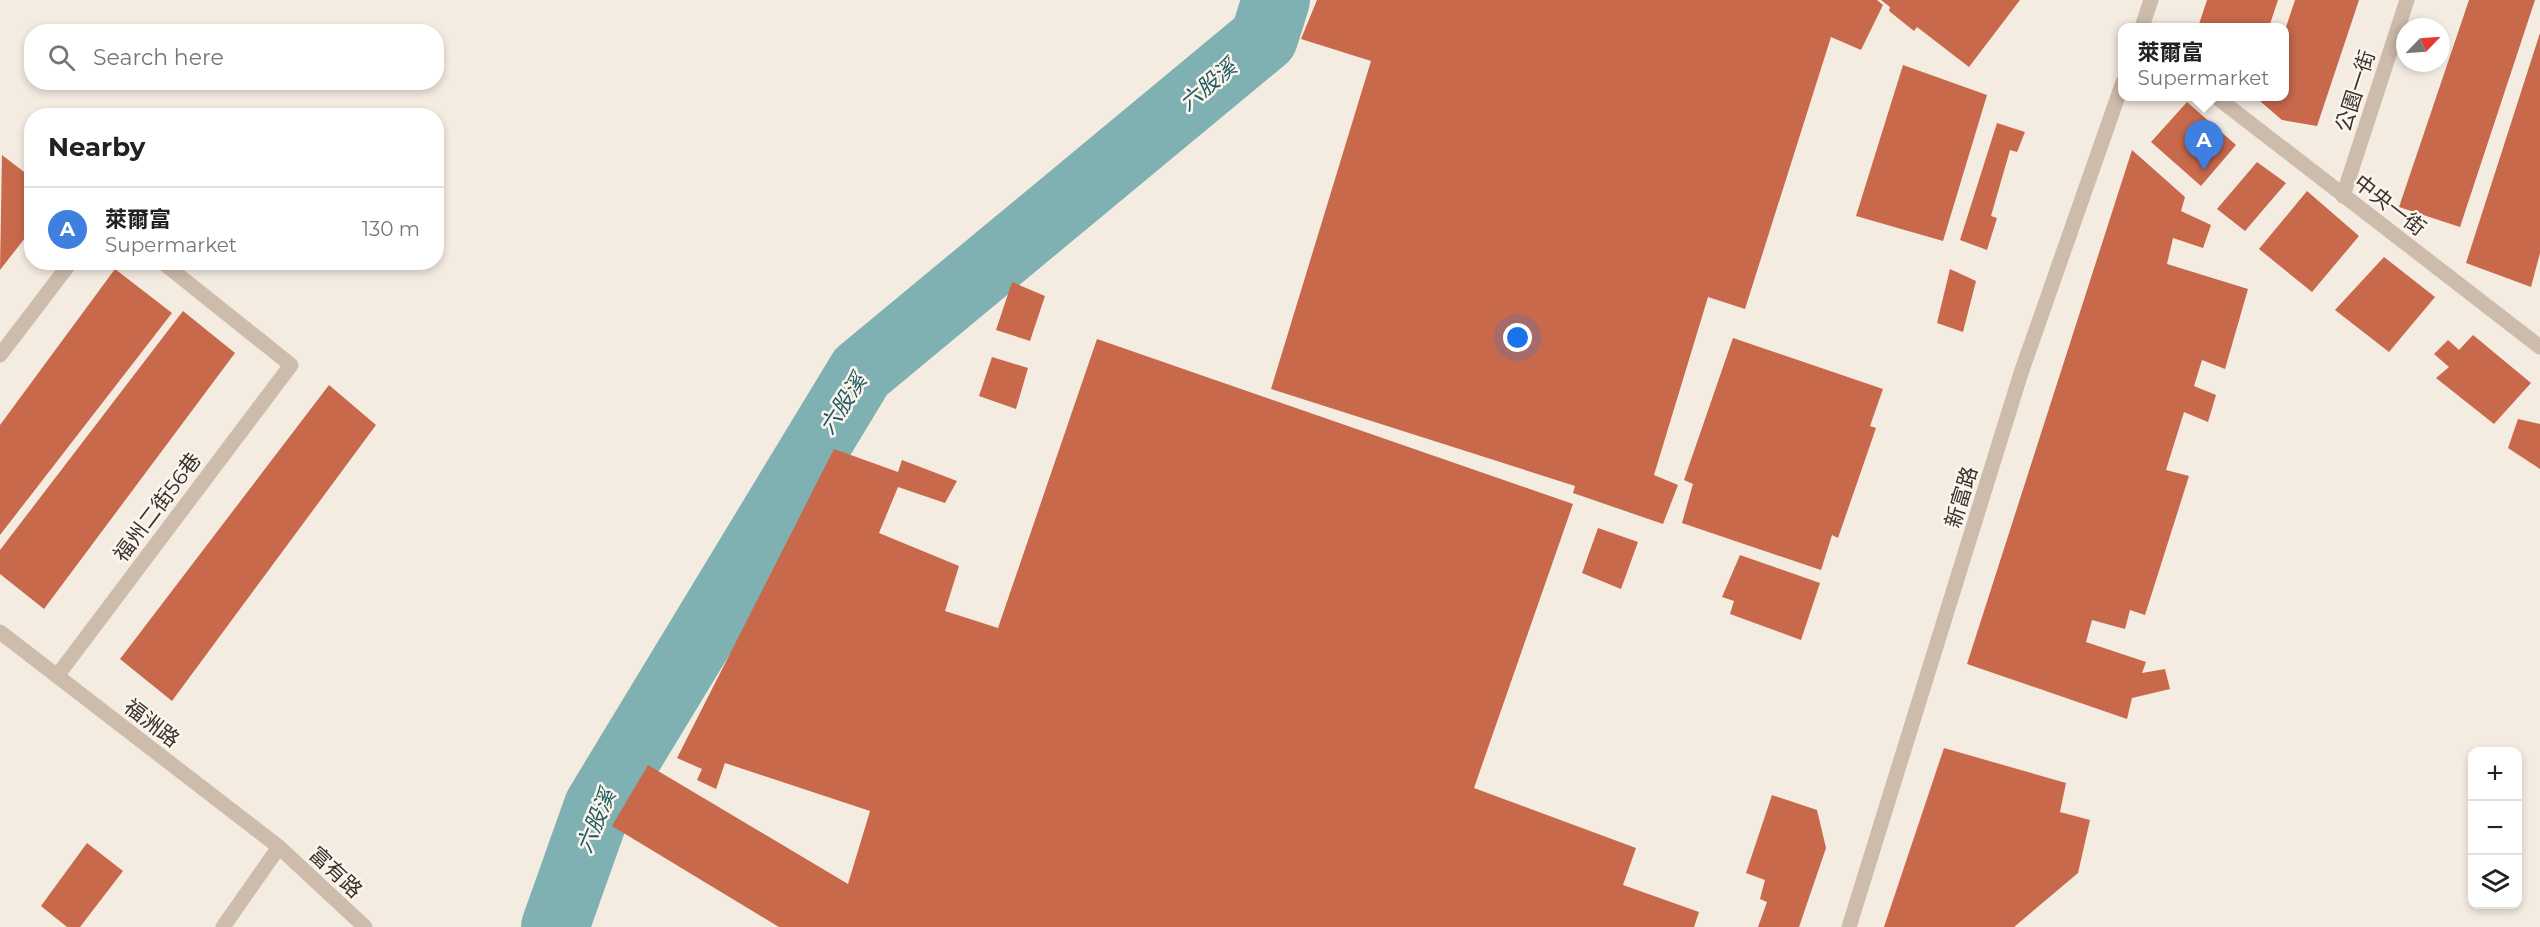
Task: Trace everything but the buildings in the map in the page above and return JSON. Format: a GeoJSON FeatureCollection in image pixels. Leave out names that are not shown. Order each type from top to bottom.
{"type":"FeatureCollection","features":[{"type":"Feature","properties":{"kind":"street"},"geometry":{"type":"LineString","coordinates":[[2143,23],[2151,0]]}},
{"type":"Feature","properties":{"kind":"street","name":"公園一街"},"geometry":{"type":"LineString","coordinates":[[2343,195],[2407,0]]}},
{"type":"Feature","properties":{"kind":"street","name":"新富路"},"geometry":{"type":"LineString","coordinates":[[1849,927],[2021,373],[2118,96]]}},
{"type":"Feature","properties":{"kind":"street","name":"中央一街"},"geometry":{"type":"LineString","coordinates":[[2221,101],[2540,347]]}},
{"type":"Feature","properties":{"kind":"street"},"geometry":{"type":"LineString","coordinates":[[0,355],[65,270]]}},
{"type":"Feature","properties":{"kind":"street","name":"福州二街56巷"},"geometry":{"type":"LineString","coordinates":[[57,676],[291,364],[172,270]]}},
{"type":"Feature","properties":{"kind":"street","name":"福洲路"},"geometry":{"type":"LineString","coordinates":[[0,632],[279,847]]}},
{"type":"Feature","properties":{"kind":"street"},"geometry":{"type":"LineString","coordinates":[[223,927],[279,847]]}},
{"type":"Feature","properties":{"kind":"street","name":"富有路"},"geometry":{"type":"LineString","coordinates":[[279,847],[365,927]]}},
{"type":"Feature","properties":{"kind":"waterway","name":"六股溪"},"geometry":{"type":"LineString","coordinates":[[555,927],[598,806],[861,372],[1264,38],[1276,0]]}},
{"type":"Feature","properties":{"kind":"place","name":"萊爾富"},"geometry":{"type":"Point","coordinates":[2204,170]}}]}
